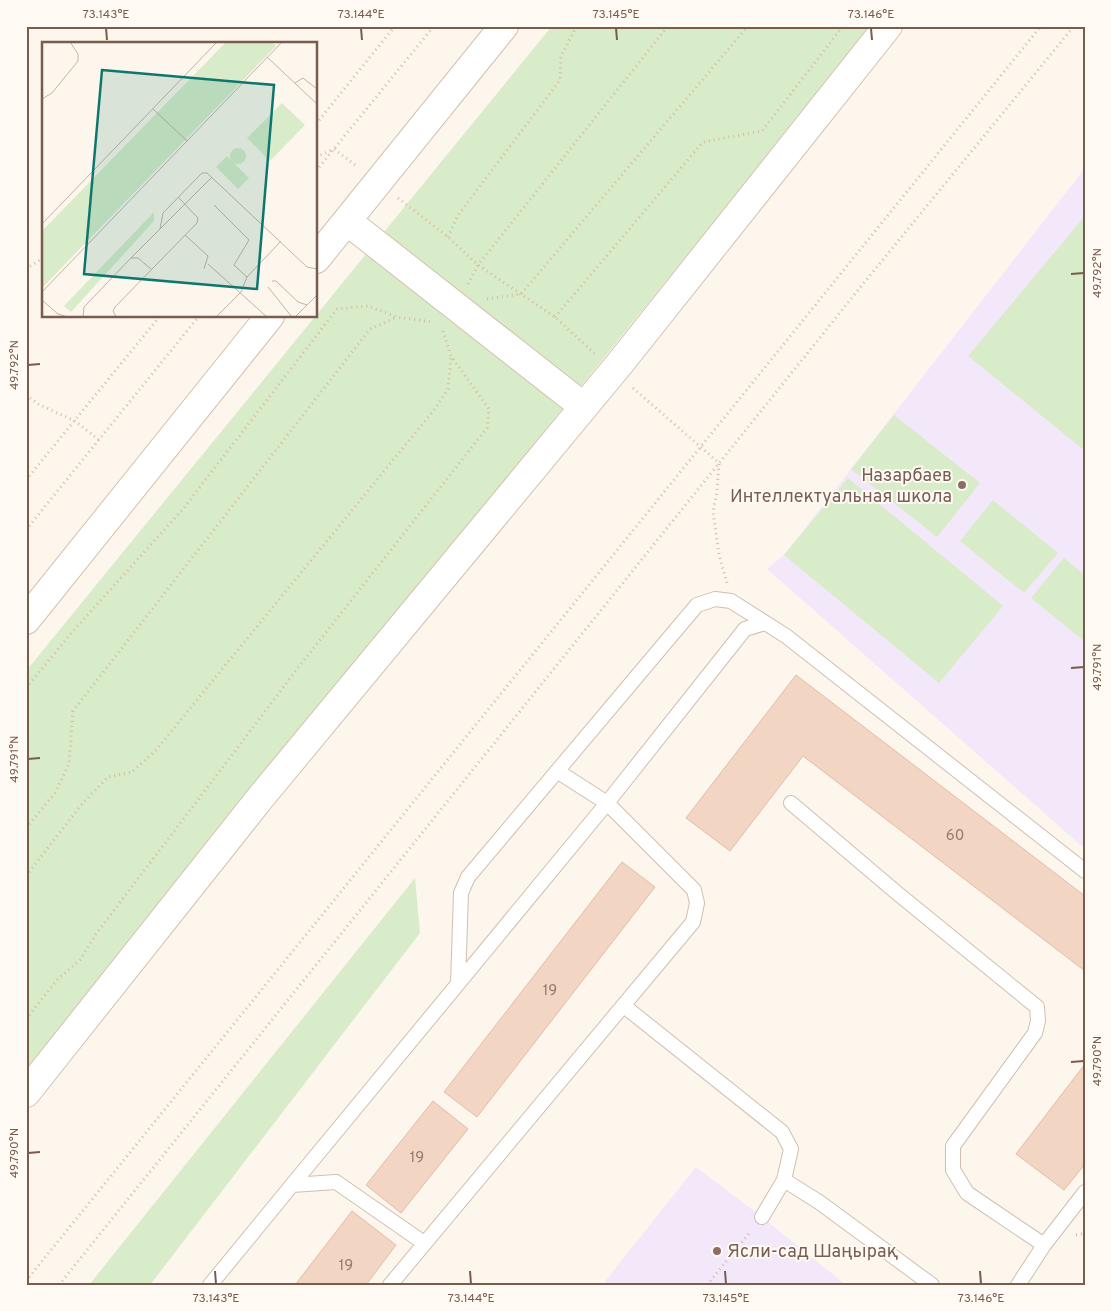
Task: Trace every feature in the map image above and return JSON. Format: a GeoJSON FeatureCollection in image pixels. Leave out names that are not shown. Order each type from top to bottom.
{"type":"FeatureCollection","features":[{"type":"Feature","properties":{"kind":"main road"},"geometry":{"type":"LineString","coordinates":[[318,257],[504,26]]}},
{"type":"Feature","properties":{"kind":"main road"},"geometry":{"type":"LineString","coordinates":[[26,1093],[261,797],[584,407],[888,26]]}},
{"type":"Feature","properties":{"kind":"main road"},"geometry":{"type":"LineString","coordinates":[[347,221],[584,407]]}},
{"type":"Feature","properties":{"kind":"main road"},"geometry":{"type":"LineString","coordinates":[[26,620],[268,318]]}},
{"type":"Feature","properties":{"kind":"lane"},"geometry":{"type":"LineString","coordinates":[[458,984],[461,893],[468,877],[697,605],[715,599],[731,600],[786,636],[1085,871]]}},
{"type":"Feature","properties":{"kind":"lane"},"geometry":{"type":"LineString","coordinates":[[210,1285],[607,803],[745,629],[765,623]]}},
{"type":"Feature","properties":{"kind":"lane"},"geometry":{"type":"LineString","coordinates":[[390,1285],[693,922],[697,903],[694,890],[607,803],[557,771]]}},
{"type":"Feature","properties":{"kind":"lane"},"geometry":{"type":"LineString","coordinates":[[791,803],[896,893],[1036,1007],[1038,1020],[1035,1033],[953,1146],[953,1170],[967,1193],[1044,1245]]}},
{"type":"Feature","properties":{"kind":"lane"},"geometry":{"type":"LineString","coordinates":[[624,1006],[782,1132],[791,1148],[784,1180],[762,1217]]}},
{"type":"Feature","properties":{"kind":"lane"},"geometry":{"type":"LineString","coordinates":[[784,1180],[820,1202],[932,1285]]}},
{"type":"Feature","properties":{"kind":"lane"},"geometry":{"type":"LineString","coordinates":[[292,1185],[336,1182],[424,1243]]}},
{"type":"Feature","properties":{"kind":"lane"},"geometry":{"type":"LineString","coordinates":[[1018,1285],[1044,1245],[1085,1192]]}},
{"type":"Feature","properties":{"kind":"path"},"geometry":{"type":"LineString","coordinates":[[318,122],[395,26]]}},
{"type":"Feature","properties":{"kind":"path"},"geometry":{"type":"LineString","coordinates":[[318,169],[434,26]]}},
{"type":"Feature","properties":{"kind":"path"},"geometry":{"type":"LineString","coordinates":[[448,237],[458,215],[560,80],[561,56],[577,26]]}},
{"type":"Feature","properties":{"kind":"path"},"geometry":{"type":"LineString","coordinates":[[456,305],[478,265],[668,26]]}},
{"type":"Feature","properties":{"kind":"path"},"geometry":{"type":"LineString","coordinates":[[456,305],[521,294],[748,26]]}},
{"type":"Feature","properties":{"kind":"path"},"geometry":{"type":"LineString","coordinates":[[555,317],[703,142],[762,131],[843,26]]}},
{"type":"Feature","properties":{"kind":"path"},"geometry":{"type":"LineString","coordinates":[[26,1281],[1041,26]]}},
{"type":"Feature","properties":{"kind":"path"},"geometry":{"type":"LineString","coordinates":[[59,1285],[719,463],[1074,26]]}},
{"type":"Feature","properties":{"kind":"path"},"geometry":{"type":"LineString","coordinates":[[318,156],[334,149]]}},
{"type":"Feature","properties":{"kind":"path"},"geometry":{"type":"LineString","coordinates":[[334,149],[448,237],[478,265],[555,317],[719,463]]}},
{"type":"Feature","properties":{"kind":"path"},"geometry":{"type":"LineString","coordinates":[[26,269],[42,258]]}},
{"type":"Feature","properties":{"kind":"path"},"geometry":{"type":"LineString","coordinates":[[26,688],[73,630],[183,509],[337,309],[368,306],[397,316],[441,323],[451,356],[489,409],[487,428],[295,672],[96,934],[80,960],[58,979],[26,1019]]}},
{"type":"Feature","properties":{"kind":"path"},"geometry":{"type":"LineString","coordinates":[[26,828],[55,793],[69,764],[73,711],[370,329],[397,316]]}},
{"type":"Feature","properties":{"kind":"path"},"geometry":{"type":"LineString","coordinates":[[26,480],[158,318]]}},
{"type":"Feature","properties":{"kind":"path"},"geometry":{"type":"LineString","coordinates":[[26,530],[197,318]]}},
{"type":"Feature","properties":{"kind":"path"},"geometry":{"type":"LineString","coordinates":[[26,876],[81,805],[108,777],[132,772],[156,750],[434,410],[448,389],[451,356]]}},
{"type":"Feature","properties":{"kind":"path"},"geometry":{"type":"LineString","coordinates":[[26,395],[38,404],[75,421],[98,440]]}},
{"type":"Feature","properties":{"kind":"path"},"geometry":{"type":"LineString","coordinates":[[719,463],[718,491],[713,512],[719,555],[731,600]]}},
{"type":"Feature","properties":{"kind":"path"},"geometry":{"type":"LineString","coordinates":[[707,1285],[762,1217]]}},
{"type":"Feature","properties":{"kind":"shaded area","name":"Назарбаев Интеллектуальная школа"},"geometry":{"type":"Polygon","coordinates":[[[1085,168],[1085,849],[767,569],[784,555],[1085,168]]]}},
{"type":"Feature","properties":{"kind":"shaded area","name":"Ясли-сад Шаңырақ"},"geometry":{"type":"Polygon","coordinates":[[[696,1167],[762,1217],[846,1285],[602,1285],[696,1167]]]}},
{"type":"Feature","properties":{"kind":"green space"},"geometry":{"type":"Polygon","coordinates":[[[552,26],[872,26],[26,1073],[26,671],[314,318],[318,318],[318,313],[552,26]]]}},
{"type":"Feature","properties":{"kind":"green space"},"geometry":{"type":"Polygon","coordinates":[[[1085,216],[1085,451],[968,356],[1085,216]]]}},
{"type":"Feature","properties":{"kind":"green space"},"geometry":{"type":"Polygon","coordinates":[[[894,415],[980,483],[937,537],[851,469],[894,415]]]}},
{"type":"Feature","properties":{"kind":"green space"},"geometry":{"type":"Polygon","coordinates":[[[848,478],[1003,606],[939,683],[784,555],[848,478]]]}},
{"type":"Feature","properties":{"kind":"green space"},"geometry":{"type":"Polygon","coordinates":[[[993,500],[1058,553],[1024,593],[960,541],[993,500]]]}},
{"type":"Feature","properties":{"kind":"green space"},"geometry":{"type":"Polygon","coordinates":[[[1064,558],[1085,575],[1085,642],[1031,598],[1064,558]]]}},
{"type":"Feature","properties":{"kind":"green space"},"geometry":{"type":"Polygon","coordinates":[[[415,878],[420,933],[150,1285],[89,1285],[415,878]]]}},
{"type":"Feature","properties":{"kind":"building"},"geometry":{"type":"Polygon","coordinates":[[[796,675],[1085,896],[1085,971],[803,756],[730,851],[686,818],[796,675]]]}},
{"type":"Feature","properties":{"kind":"building"},"geometry":{"type":"Polygon","coordinates":[[[622,862],[655,887],[477,1117],[444,1092],[622,862]]]}},
{"type":"Feature","properties":{"kind":"building"},"geometry":{"type":"Polygon","coordinates":[[[1085,1064],[1085,1164],[1064,1190],[1016,1154],[1085,1064]]]}},
{"type":"Feature","properties":{"kind":"building"},"geometry":{"type":"Polygon","coordinates":[[[433,1101],[468,1129],[401,1213],[366,1185],[433,1101]]]}},
{"type":"Feature","properties":{"kind":"building"},"geometry":{"type":"Polygon","coordinates":[[[352,1211],[396,1245],[366,1285],[295,1285],[352,1211]]]}},
{"type":"Feature","properties":{"kind":"place","name":"Назарбаев Интеллектуальная школа"},"geometry":{"type":"Point","coordinates":[962,485]}},
{"type":"Feature","properties":{"kind":"place","name":"Ясли-сад Шаңырақ"},"geometry":{"type":"Point","coordinates":[717,1251]}}]}
